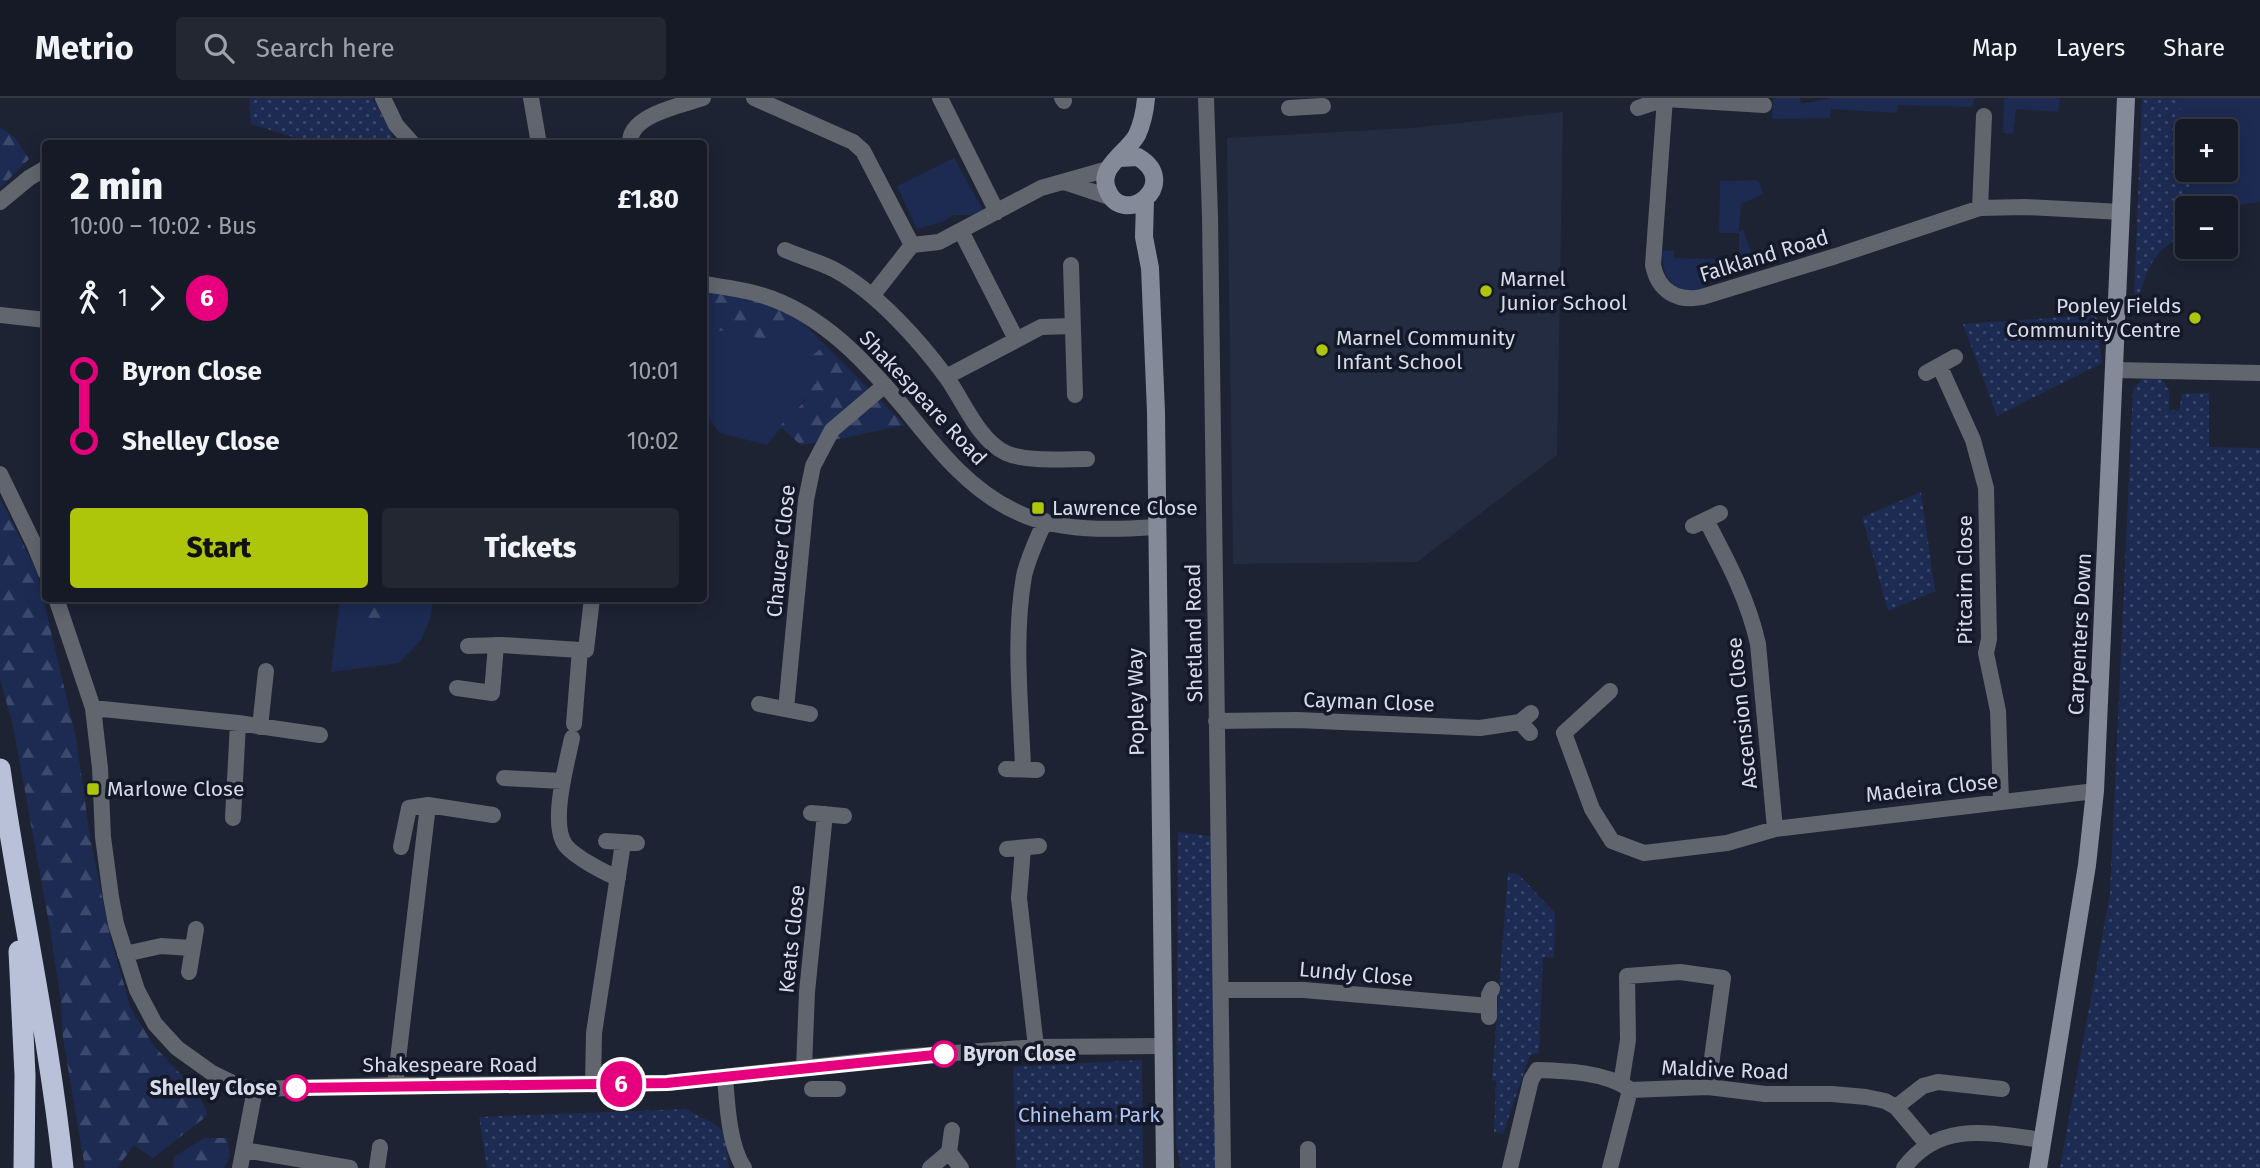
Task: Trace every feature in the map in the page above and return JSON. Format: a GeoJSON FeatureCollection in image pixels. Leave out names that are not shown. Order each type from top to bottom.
{"type":"FeatureCollection","features":[{"type":"Feature","properties":{"kind":"highway"},"geometry":{"type":"LineString","coordinates":[[0,769],[14,865],[45,1026],[63,1168]]}},
{"type":"Feature","properties":{"kind":"highway"},"geometry":{"type":"LineString","coordinates":[[14,865],[25,1075],[24,1168]]}},
{"type":"Feature","properties":{"kind":"street"},"geometry":{"type":"LineString","coordinates":[[383,98],[396,125],[409,140]]}},
{"type":"Feature","properties":{"kind":"street"},"geometry":{"type":"LineString","coordinates":[[531,98],[538,140]]}},
{"type":"Feature","properties":{"kind":"street"},"geometry":{"type":"LineString","coordinates":[[630,140],[631,131],[640,120],[703,98]]}},
{"type":"Feature","properties":{"kind":"street"},"geometry":{"type":"LineString","coordinates":[[754,98],[853,142],[863,151],[912,245]]}},
{"type":"Feature","properties":{"kind":"street"},"geometry":{"type":"LineString","coordinates":[[940,98],[997,212]]}},
{"type":"Feature","properties":{"kind":"street"},"geometry":{"type":"LineString","coordinates":[[1114,164],[1136,135],[1146,98]]}},
{"type":"Feature","properties":{"kind":"street","name":"Shetland Road"},"geometry":{"type":"LineString","coordinates":[[1206,98],[1223,1168]]}},
{"type":"Feature","properties":{"kind":"street"},"geometry":{"type":"LineString","coordinates":[[1638,108],[1665,98],[1764,105]]}},
{"type":"Feature","properties":{"kind":"street","name":"Falkland Road"},"geometry":{"type":"LineString","coordinates":[[1665,98],[1653,265],[1661,284],[1676,296],[1686,299],[1702,297],[1836,256],[1980,208],[2025,207],[2122,212]]}},
{"type":"Feature","properties":{"kind":"street","name":"Carpenters Down"},"geometry":{"type":"LineString","coordinates":[[2038,1168],[2087,865],[2095,791],[2126,98]]}},
{"type":"Feature","properties":{"kind":"street"},"geometry":{"type":"LineString","coordinates":[[1289,108],[1311,104]]}},
{"type":"Feature","properties":{"kind":"street"},"geometry":{"type":"LineString","coordinates":[[1980,208],[1984,116]]}},
{"type":"Feature","properties":{"kind":"street"},"geometry":{"type":"LineString","coordinates":[[1064,182],[1128,201],[1154,185],[1154,177],[1136,135]]}},
{"type":"Feature","properties":{"kind":"street"},"geometry":{"type":"LineString","coordinates":[[872,296],[912,245],[939,242],[1053,183],[1064,182],[1138,157],[1146,162]]}},
{"type":"Feature","properties":{"kind":"street","name":"Popley Way"},"geometry":{"type":"LineString","coordinates":[[1114,164],[1105,182],[1128,201],[1144,237],[1150,268],[1156,398],[1165,1168]]}},
{"type":"Feature","properties":{"kind":"street"},"geometry":{"type":"LineString","coordinates":[[0,202],[42,170]]}},
{"type":"Feature","properties":{"kind":"street"},"geometry":{"type":"LineString","coordinates":[[961,231],[1016,339]]}},
{"type":"Feature","properties":{"kind":"street"},"geometry":{"type":"LineString","coordinates":[[785,250],[835,270],[872,296],[946,377],[983,433],[997,448],[1023,457],[1087,459]]}},
{"type":"Feature","properties":{"kind":"street"},"geometry":{"type":"LineString","coordinates":[[1071,265],[1076,395]]}},
{"type":"Feature","properties":{"kind":"street","name":"Shakespeare Road"},"geometry":{"type":"LineString","coordinates":[[707,286],[761,295],[816,322],[845,345],[885,385],[931,443],[956,469],[992,498],[1017,512],[1079,528],[1156,527]]}},
{"type":"Feature","properties":{"kind":"street"},"geometry":{"type":"LineString","coordinates":[[0,315],[42,320]]}},
{"type":"Feature","properties":{"kind":"street"},"geometry":{"type":"LineString","coordinates":[[946,377],[1041,327],[1073,326]]}},
{"type":"Feature","properties":{"kind":"street","name":"Pitcairn Close"},"geometry":{"type":"LineString","coordinates":[[1955,357],[1933,370],[1973,440],[1986,488],[1989,639],[1986,653],[1998,711],[2001,802]]}},
{"type":"Feature","properties":{"kind":"street"},"geometry":{"type":"LineString","coordinates":[[2115,370],[2260,373]]}},
{"type":"Feature","properties":{"kind":"street","name":"Chaucer Close"},"geometry":{"type":"LineString","coordinates":[[786,709],[806,500],[813,466],[832,430],[885,385]]}},
{"type":"Feature","properties":{"kind":"street"},"geometry":{"type":"LineString","coordinates":[[0,474],[40,543]]}},
{"type":"Feature","properties":{"kind":"street","name":"Ascension Close"},"geometry":{"type":"LineString","coordinates":[[1706,520],[1732,568],[1754,625],[1775,829]]}},
{"type":"Feature","properties":{"kind":"street"},"geometry":{"type":"LineString","coordinates":[[1006,769],[1030,770],[1019,631],[1024,575],[1045,521]]}},
{"type":"Feature","properties":{"kind":"street","name":"Shakespeare Road"},"geometry":{"type":"LineString","coordinates":[[56,602],[93,708],[100,768],[103,837],[116,924],[137,990],[155,1024],[177,1048],[212,1073],[241,1087],[255,1089],[667,1083],[901,1056],[1036,1047],[1164,1046]]}},
{"type":"Feature","properties":{"kind":"street"},"geometry":{"type":"LineString","coordinates":[[468,646],[586,650],[592,602]]}},
{"type":"Feature","properties":{"kind":"street"},"geometry":{"type":"LineString","coordinates":[[457,688],[492,693],[496,645]]}},
{"type":"Feature","properties":{"kind":"street"},"geometry":{"type":"LineString","coordinates":[[580,650],[573,731],[562,781],[559,826],[566,846],[603,872],[618,878]]}},
{"type":"Feature","properties":{"kind":"street"},"geometry":{"type":"LineString","coordinates":[[260,727],[266,671]]}},
{"type":"Feature","properties":{"kind":"street","name":"Madeira Close"},"geometry":{"type":"LineString","coordinates":[[1610,691],[1564,733],[1592,809],[1612,841],[1643,853],[1727,843],[1775,829],[2095,791]]}},
{"type":"Feature","properties":{"kind":"street"},"geometry":{"type":"LineString","coordinates":[[759,704],[810,715]]}},
{"type":"Feature","properties":{"kind":"street"},"geometry":{"type":"LineString","coordinates":[[93,708],[238,723],[320,735]]}},
{"type":"Feature","properties":{"kind":"street","name":"Cayman Close"},"geometry":{"type":"LineString","coordinates":[[1216,721],[1297,720],[1480,728],[1527,723]]}},
{"type":"Feature","properties":{"kind":"street"},"geometry":{"type":"LineString","coordinates":[[233,818],[238,723]]}},
{"type":"Feature","properties":{"kind":"street"},"geometry":{"type":"LineString","coordinates":[[503,778],[562,781]]}},
{"type":"Feature","properties":{"kind":"street"},"geometry":{"type":"LineString","coordinates":[[401,847],[410,808],[428,805],[493,815]]}},
{"type":"Feature","properties":{"kind":"street"},"geometry":{"type":"LineString","coordinates":[[395,1085],[428,805]]}},
{"type":"Feature","properties":{"kind":"street","name":"Keats Close"},"geometry":{"type":"LineString","coordinates":[[838,1089],[815,1089],[811,1067],[807,992],[818,814],[844,816]]}},
{"type":"Feature","properties":{"kind":"street"},"geometry":{"type":"LineString","coordinates":[[593,1085],[594,1034],[618,878],[630,843],[606,841]]}},
{"type":"Feature","properties":{"kind":"street"},"geometry":{"type":"LineString","coordinates":[[1023,847],[1018,898],[1036,1047]]}},
{"type":"Feature","properties":{"kind":"street"},"geometry":{"type":"LineString","coordinates":[[189,972],[196,929]]}},
{"type":"Feature","properties":{"kind":"street"},"geometry":{"type":"LineString","coordinates":[[125,954],[161,946],[191,948]]}},
{"type":"Feature","properties":{"kind":"street"},"geometry":{"type":"LineString","coordinates":[[1610,1168],[1626,1087],[1627,976],[1680,972],[1723,978],[1708,1087]]}},
{"type":"Feature","properties":{"kind":"street","name":"Lundy Close"},"geometry":{"type":"LineString","coordinates":[[1221,990],[1304,990],[1490,1004]]}},
{"type":"Feature","properties":{"kind":"street","name":"Maldive Road"},"geometry":{"type":"LineString","coordinates":[[1510,1168],[1531,1080],[1537,1070],[1574,1071],[1626,1087],[1708,1087],[1765,1094],[1832,1094],[1867,1097],[1896,1107]]}},
{"type":"Feature","properties":{"kind":"street"},"geometry":{"type":"LineString","coordinates":[[725,1077],[730,1123],[737,1154],[744,1168]]}},
{"type":"Feature","properties":{"kind":"street"},"geometry":{"type":"LineString","coordinates":[[1928,1145],[1896,1107],[1923,1086],[1938,1083],[2004,1092]]}},
{"type":"Feature","properties":{"kind":"street"},"geometry":{"type":"LineString","coordinates":[[240,1168],[255,1089]]}},
{"type":"Feature","properties":{"kind":"street"},"geometry":{"type":"LineString","coordinates":[[930,1168],[949,1152],[952,1130]]}},
{"type":"Feature","properties":{"kind":"street"},"geometry":{"type":"LineString","coordinates":[[1903,1168],[1928,1145],[1947,1135],[1971,1131],[2042,1140]]}},
{"type":"Feature","properties":{"kind":"street"},"geometry":{"type":"LineString","coordinates":[[377,1168],[380,1146]]}},
{"type":"Feature","properties":{"kind":"street"},"geometry":{"type":"LineString","coordinates":[[1308,1149],[1308,1168]]}},
{"type":"Feature","properties":{"kind":"street"},"geometry":{"type":"LineString","coordinates":[[244,1150],[350,1168]]}},
{"type":"Feature","properties":{"kind":"street"},"geometry":{"type":"LineString","coordinates":[[949,1152],[961,1168]]}},
{"type":"Feature","properties":{"kind":"shaded area"},"geometry":{"type":"Polygon","coordinates":[[[1563,112],[1557,455],[1417,562],[1233,564],[1227,138],[1411,128],[1563,112]]]}},
{"type":"Feature","properties":{"kind":"green space"},"geometry":{"type":"Polygon","coordinates":[[[249,98],[373,98],[394,140],[303,140],[251,124],[249,98]]]}},
{"type":"Feature","properties":{"kind":"green space"},"geometry":{"type":"Polygon","coordinates":[[[1773,98],[1800,98],[1801,104],[1830,98],[1975,98],[1972,107],[1898,105],[1897,113],[1831,109],[1830,118],[1772,119],[1773,98]]]}},
{"type":"Feature","properties":{"kind":"green space"},"geometry":{"type":"Polygon","coordinates":[[[2004,98],[2060,98],[2058,112],[2016,109],[2013,134],[2003,133],[2004,98]]]}},
{"type":"Feature","properties":{"kind":"green space"},"geometry":{"type":"Polygon","coordinates":[[[2142,98],[2178,98],[2181,119],[2175,119],[2175,182],[2191,182],[2193,196],[2175,196],[2175,241],[2154,260],[2145,277],[2139,298],[2134,298],[2142,98]]]}},
{"type":"Feature","properties":{"kind":"green space"},"geometry":{"type":"Polygon","coordinates":[[[2178,98],[2260,98],[2260,202],[2238,205],[2238,196],[2193,196],[2191,182],[2238,182],[2238,119],[2181,119],[2178,98]]]}},
{"type":"Feature","properties":{"kind":"green space"},"geometry":{"type":"Polygon","coordinates":[[[0,127],[15,138],[29,159],[0,188],[0,127]]]}},
{"type":"Feature","properties":{"kind":"green space"},"geometry":{"type":"Polygon","coordinates":[[[954,158],[986,215],[954,215],[942,222],[917,229],[897,186],[954,158]]]}},
{"type":"Feature","properties":{"kind":"green space"},"geometry":{"type":"Polygon","coordinates":[[[1756,180],[1763,194],[1741,204],[1739,232],[1743,229],[1757,269],[1746,269],[1706,283],[1704,288],[1678,288],[1667,277],[1662,251],[1674,250],[1674,258],[1739,260],[1739,233],[1719,233],[1720,181],[1756,180]]]}},
{"type":"Feature","properties":{"kind":"green space"},"geometry":{"type":"Polygon","coordinates":[[[707,287],[773,305],[801,321],[788,336],[764,341],[748,334],[707,329],[707,287]]]}},
{"type":"Feature","properties":{"kind":"green space"},"geometry":{"type":"Polygon","coordinates":[[[2096,315],[2102,363],[1997,416],[1963,324],[2096,315]]]}},
{"type":"Feature","properties":{"kind":"green space"},"geometry":{"type":"Polygon","coordinates":[[[801,321],[825,345],[807,360],[818,383],[767,445],[720,433],[707,417],[707,329],[749,334],[764,341],[788,336],[801,321]]]}},
{"type":"Feature","properties":{"kind":"green space"},"geometry":{"type":"Polygon","coordinates":[[[825,345],[905,425],[801,445],[780,426],[806,400],[805,389],[817,383],[807,360],[825,345]]]}},
{"type":"Feature","properties":{"kind":"green space"},"geometry":{"type":"Polygon","coordinates":[[[2144,377],[2162,379],[2169,391],[2169,410],[2179,411],[2182,394],[2209,393],[2209,447],[2260,448],[2260,1168],[2060,1168],[2110,893],[2133,389],[2144,377]]]}},
{"type":"Feature","properties":{"kind":"green space"},"geometry":{"type":"Polygon","coordinates":[[[1921,492],[1935,591],[1888,611],[1862,517],[1921,492]]]}},
{"type":"Feature","properties":{"kind":"green space"},"geometry":{"type":"Polygon","coordinates":[[[0,498],[37,572],[76,738],[90,837],[110,936],[131,1009],[154,1046],[186,1080],[190,1093],[198,1093],[208,1115],[153,1158],[134,1145],[117,1168],[85,1168],[63,1038],[61,1001],[49,923],[13,726],[0,679],[0,498]]]}},
{"type":"Feature","properties":{"kind":"green space"},"geometry":{"type":"Polygon","coordinates":[[[340,602],[360,602],[365,606],[372,629],[412,602],[433,602],[430,619],[421,640],[399,663],[331,672],[340,602]]]}},
{"type":"Feature","properties":{"kind":"green space"},"geometry":{"type":"Polygon","coordinates":[[[360,602],[413,602],[395,623],[371,629],[365,606],[360,602]]]}},
{"type":"Feature","properties":{"kind":"green space"},"geometry":{"type":"Polygon","coordinates":[[[1178,832],[1217,837],[1223,1168],[1181,1168],[1176,1145],[1178,832]]]}},
{"type":"Feature","properties":{"kind":"green space"},"geometry":{"type":"Polygon","coordinates":[[[1508,872],[1519,875],[1555,913],[1554,958],[1543,957],[1539,1053],[1530,1055],[1503,1134],[1494,1132],[1496,1081],[1492,1080],[1508,872]]]}},
{"type":"Feature","properties":{"kind":"green space","name":"Chineham Park"},"geometry":{"type":"Polygon","coordinates":[[[1142,1060],[1143,1168],[1016,1168],[1013,1067],[1142,1060]]]}},
{"type":"Feature","properties":{"kind":"green space"},"geometry":{"type":"Polygon","coordinates":[[[685,1109],[713,1123],[725,1133],[729,1168],[487,1168],[479,1117],[685,1109]]]}},
{"type":"Feature","properties":{"kind":"green space"},"geometry":{"type":"Polygon","coordinates":[[[204,1138],[227,1138],[230,1156],[224,1168],[173,1168],[174,1157],[204,1138]]]}},
{"type":"Feature","properties":{"kind":"bus line","name":"6"},"geometry":{"type":"LineString","coordinates":[[296,1088],[667,1083],[901,1056],[944,1054]]}},
{"type":"Feature","properties":{"kind":"place","name":"Marnel Junior School"},"geometry":{"type":"Point","coordinates":[1486,291]}},
{"type":"Feature","properties":{"kind":"place","name":"Popley Fields Community Centre"},"geometry":{"type":"Point","coordinates":[2195,318]}},
{"type":"Feature","properties":{"kind":"place","name":"Marnel Community Infant School"},"geometry":{"type":"Point","coordinates":[1322,350]}},
{"type":"Feature","properties":{"kind":"place","name":"Lawrence Close"},"geometry":{"type":"Point","coordinates":[1038,508]}},
{"type":"Feature","properties":{"kind":"place","name":"Marlowe Close"},"geometry":{"type":"Point","coordinates":[93,789]}},
{"type":"Feature","properties":{"kind":"place","name":"Byron Close"},"geometry":{"type":"Point","coordinates":[944,1054]}},
{"type":"Feature","properties":{"kind":"place","name":"Shelley Close"},"geometry":{"type":"Point","coordinates":[296,1088]}}]}
